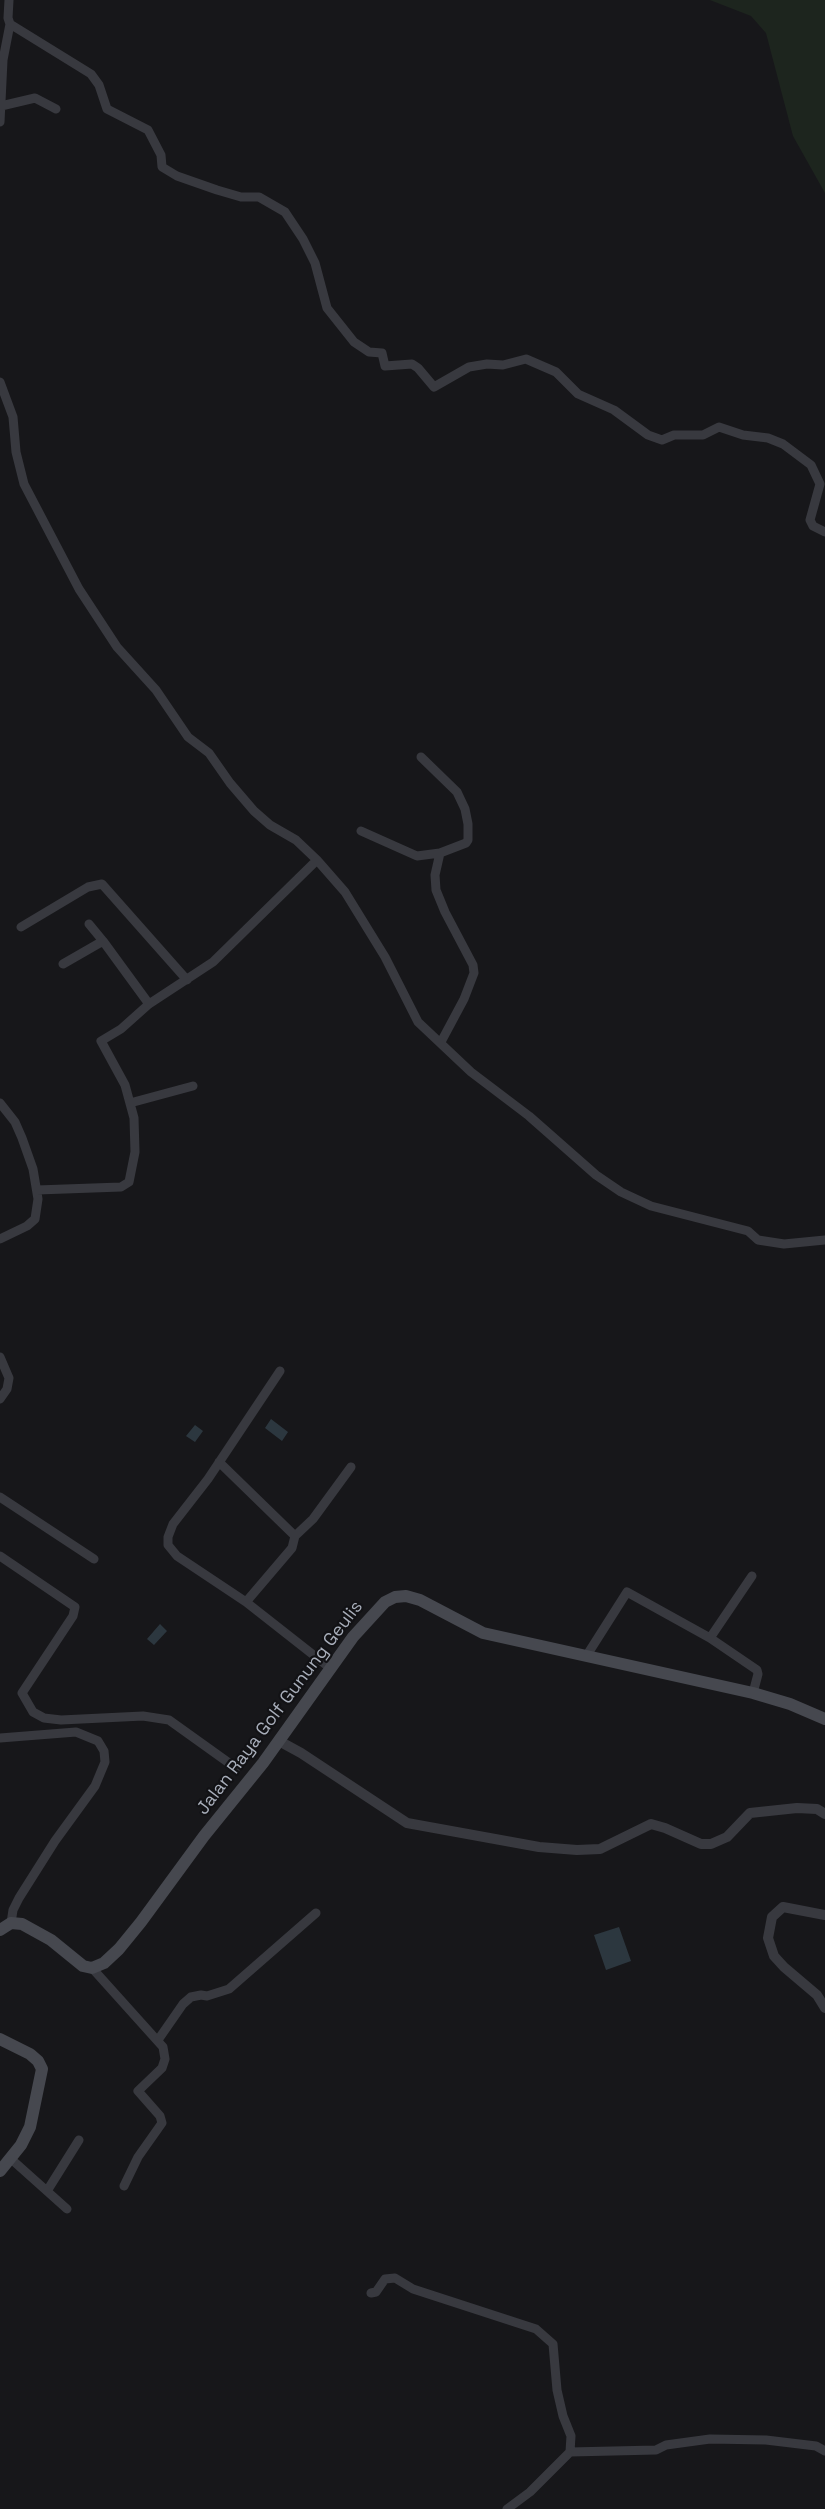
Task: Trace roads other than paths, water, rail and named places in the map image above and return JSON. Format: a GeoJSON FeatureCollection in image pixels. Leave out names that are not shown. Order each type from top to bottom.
{"type":"FeatureCollection","features":[{"type":"Feature","properties":{"kind":"main road","name":"Jalan Raya Golf Gunung Geulis"},"geometry":{"type":"LineString","coordinates":[[92,1968],[104,1963],[119,1949],[279,1741],[330,1668],[374,1614],[391,1598],[400,1596],[427,1603],[483,1633],[753,1693],[790,1704],[825,1719]]}},
{"type":"Feature","properties":{"kind":"main road"},"geometry":{"type":"LineString","coordinates":[[6,1927],[33,1928],[83,1966],[92,1968]]}},
{"type":"Feature","properties":{"kind":"main road"},"geometry":{"type":"LineString","coordinates":[[0,2039],[30,2054],[39,2061],[42,2069],[30,2127],[0,2171]]}},
{"type":"Feature","properties":{"kind":"street"},"geometry":{"type":"LineString","coordinates":[[0,122],[3,60],[10,24],[9,0]]}},
{"type":"Feature","properties":{"kind":"street"},"geometry":{"type":"LineString","coordinates":[[10,24],[91,74],[99,85],[107,109],[148,130],[161,155],[162,167],[177,176],[217,189],[241,196],[259,197],[285,212],[303,238],[315,263],[327,308],[354,342],[369,352],[382,352],[385,366],[412,364],[434,387],[469,367],[487,364],[503,365],[526,359],[556,372],[578,394],[614,410],[648,435],[662,440],[674,435],[703,435],[719,427],[743,435],[768,438],[783,444],[811,465],[820,484],[810,520],[813,526],[825,532]]}},
{"type":"Feature","properties":{"kind":"street"},"geometry":{"type":"LineString","coordinates":[[1,106],[35,98],[56,109]]}},
{"type":"Feature","properties":{"kind":"street"},"geometry":{"type":"LineString","coordinates":[[0,382],[13,417],[16,452],[28,493],[70,575],[117,647],[156,690],[182,730],[209,753],[254,811],[270,825],[296,840],[317,860],[357,910],[418,1022],[471,1072],[529,1116],[596,1175],[621,1192],[651,1206],[748,1231],[758,1240],[784,1244],[825,1240]]}},
{"type":"Feature","properties":{"kind":"street"},"geometry":{"type":"LineString","coordinates":[[361,831],[417,856],[440,853],[466,843],[468,840],[465,809],[457,792],[421,757]]}},
{"type":"Feature","properties":{"kind":"street"},"geometry":{"type":"LineString","coordinates":[[440,853],[435,875],[436,890],[473,965],[474,973],[460,1007],[441,1042]]}},
{"type":"Feature","properties":{"kind":"street"},"geometry":{"type":"LineString","coordinates":[[37,1190],[121,1187],[129,1182],[135,1152],[130,1102],[125,1085],[100,1041],[121,1029],[149,1004],[213,962],[317,860]]}},
{"type":"Feature","properties":{"kind":"street"},"geometry":{"type":"LineString","coordinates":[[21,927],[88,887],[102,884],[187,980]]}},
{"type":"Feature","properties":{"kind":"street"},"geometry":{"type":"LineString","coordinates":[[88,924],[149,1004]]}},
{"type":"Feature","properties":{"kind":"street"},"geometry":{"type":"LineString","coordinates":[[63,964],[103,941]]}},
{"type":"Feature","properties":{"kind":"street"},"geometry":{"type":"LineString","coordinates":[[130,1102],[193,1086]]}},
{"type":"Feature","properties":{"kind":"street"},"geometry":{"type":"LineString","coordinates":[[0,1103],[19,1130],[33,1169],[38,1210],[34,1219],[27,1226],[0,1239]]}},
{"type":"Feature","properties":{"kind":"street"},"geometry":{"type":"LineString","coordinates":[[0,1357],[9,1378],[7,1389],[0,1399]]}},
{"type":"Feature","properties":{"kind":"street"},"geometry":{"type":"LineString","coordinates":[[280,1371],[219,1462],[173,1524],[168,1537],[168,1545],[177,1556],[246,1602],[330,1668]]}},
{"type":"Feature","properties":{"kind":"street"},"geometry":{"type":"LineString","coordinates":[[219,1462],[296,1536]]}},
{"type":"Feature","properties":{"kind":"street"},"geometry":{"type":"LineString","coordinates":[[246,1602],[292,1548],[296,1536],[313,1519],[351,1467]]}},
{"type":"Feature","properties":{"kind":"street"},"geometry":{"type":"LineString","coordinates":[[0,1497],[94,1559]]}},
{"type":"Feature","properties":{"kind":"street"},"geometry":{"type":"LineString","coordinates":[[0,1556],[75,1607],[76,1612],[22,1694],[33,1712],[44,1718],[61,1720],[143,1716],[169,1720],[236,1768]]}},
{"type":"Feature","properties":{"kind":"street"},"geometry":{"type":"LineString","coordinates":[[710,1638],[752,1576]]}},
{"type":"Feature","properties":{"kind":"street"},"geometry":{"type":"LineString","coordinates":[[587,1655],[627,1592],[710,1638],[757,1670],[753,1693]]}},
{"type":"Feature","properties":{"kind":"street"},"geometry":{"type":"LineString","coordinates":[[89,1735],[92,1729],[92,1718]]}},
{"type":"Feature","properties":{"kind":"street"},"geometry":{"type":"LineString","coordinates":[[0,1738],[76,1732],[89,1735],[98,1741],[104,1751],[105,1762],[102,1773],[19,1898],[6,1927]]}},
{"type":"Feature","properties":{"kind":"street"},"geometry":{"type":"LineString","coordinates":[[279,1741],[407,1823],[538,1847],[600,1849],[651,1824],[698,1843],[711,1844],[727,1837],[750,1813],[797,1808],[817,1809],[825,1814]]}},
{"type":"Feature","properties":{"kind":"street"},"geometry":{"type":"LineString","coordinates":[[825,1915],[783,1907],[772,1917],[768,1938],[779,1961],[817,1995],[825,2008]]}},
{"type":"Feature","properties":{"kind":"street"},"geometry":{"type":"LineString","coordinates":[[158,2040],[183,2004],[191,1998],[229,1989],[316,1913]]}},
{"type":"Feature","properties":{"kind":"street"},"geometry":{"type":"LineString","coordinates":[[92,1968],[158,2040],[163,2047],[165,2060],[162,2068],[138,2091],[160,2116],[162,2123],[138,2157],[124,2186]]}},
{"type":"Feature","properties":{"kind":"street"},"geometry":{"type":"LineString","coordinates":[[47,2191],[79,2140]]}},
{"type":"Feature","properties":{"kind":"street"},"geometry":{"type":"LineString","coordinates":[[10,2158],[67,2209]]}},
{"type":"Feature","properties":{"kind":"street"},"geometry":{"type":"LineString","coordinates":[[371,2293],[374,2294],[385,2279],[395,2278],[413,2289],[483,2310],[541,2332],[553,2344],[562,2416],[571,2436],[570,2452],[530,2492],[507,2509]]}},
{"type":"Feature","properties":{"kind":"street"},"geometry":{"type":"LineString","coordinates":[[570,2452],[656,2450],[666,2445],[710,2439],[766,2440],[816,2446],[825,2451]]}}]}
